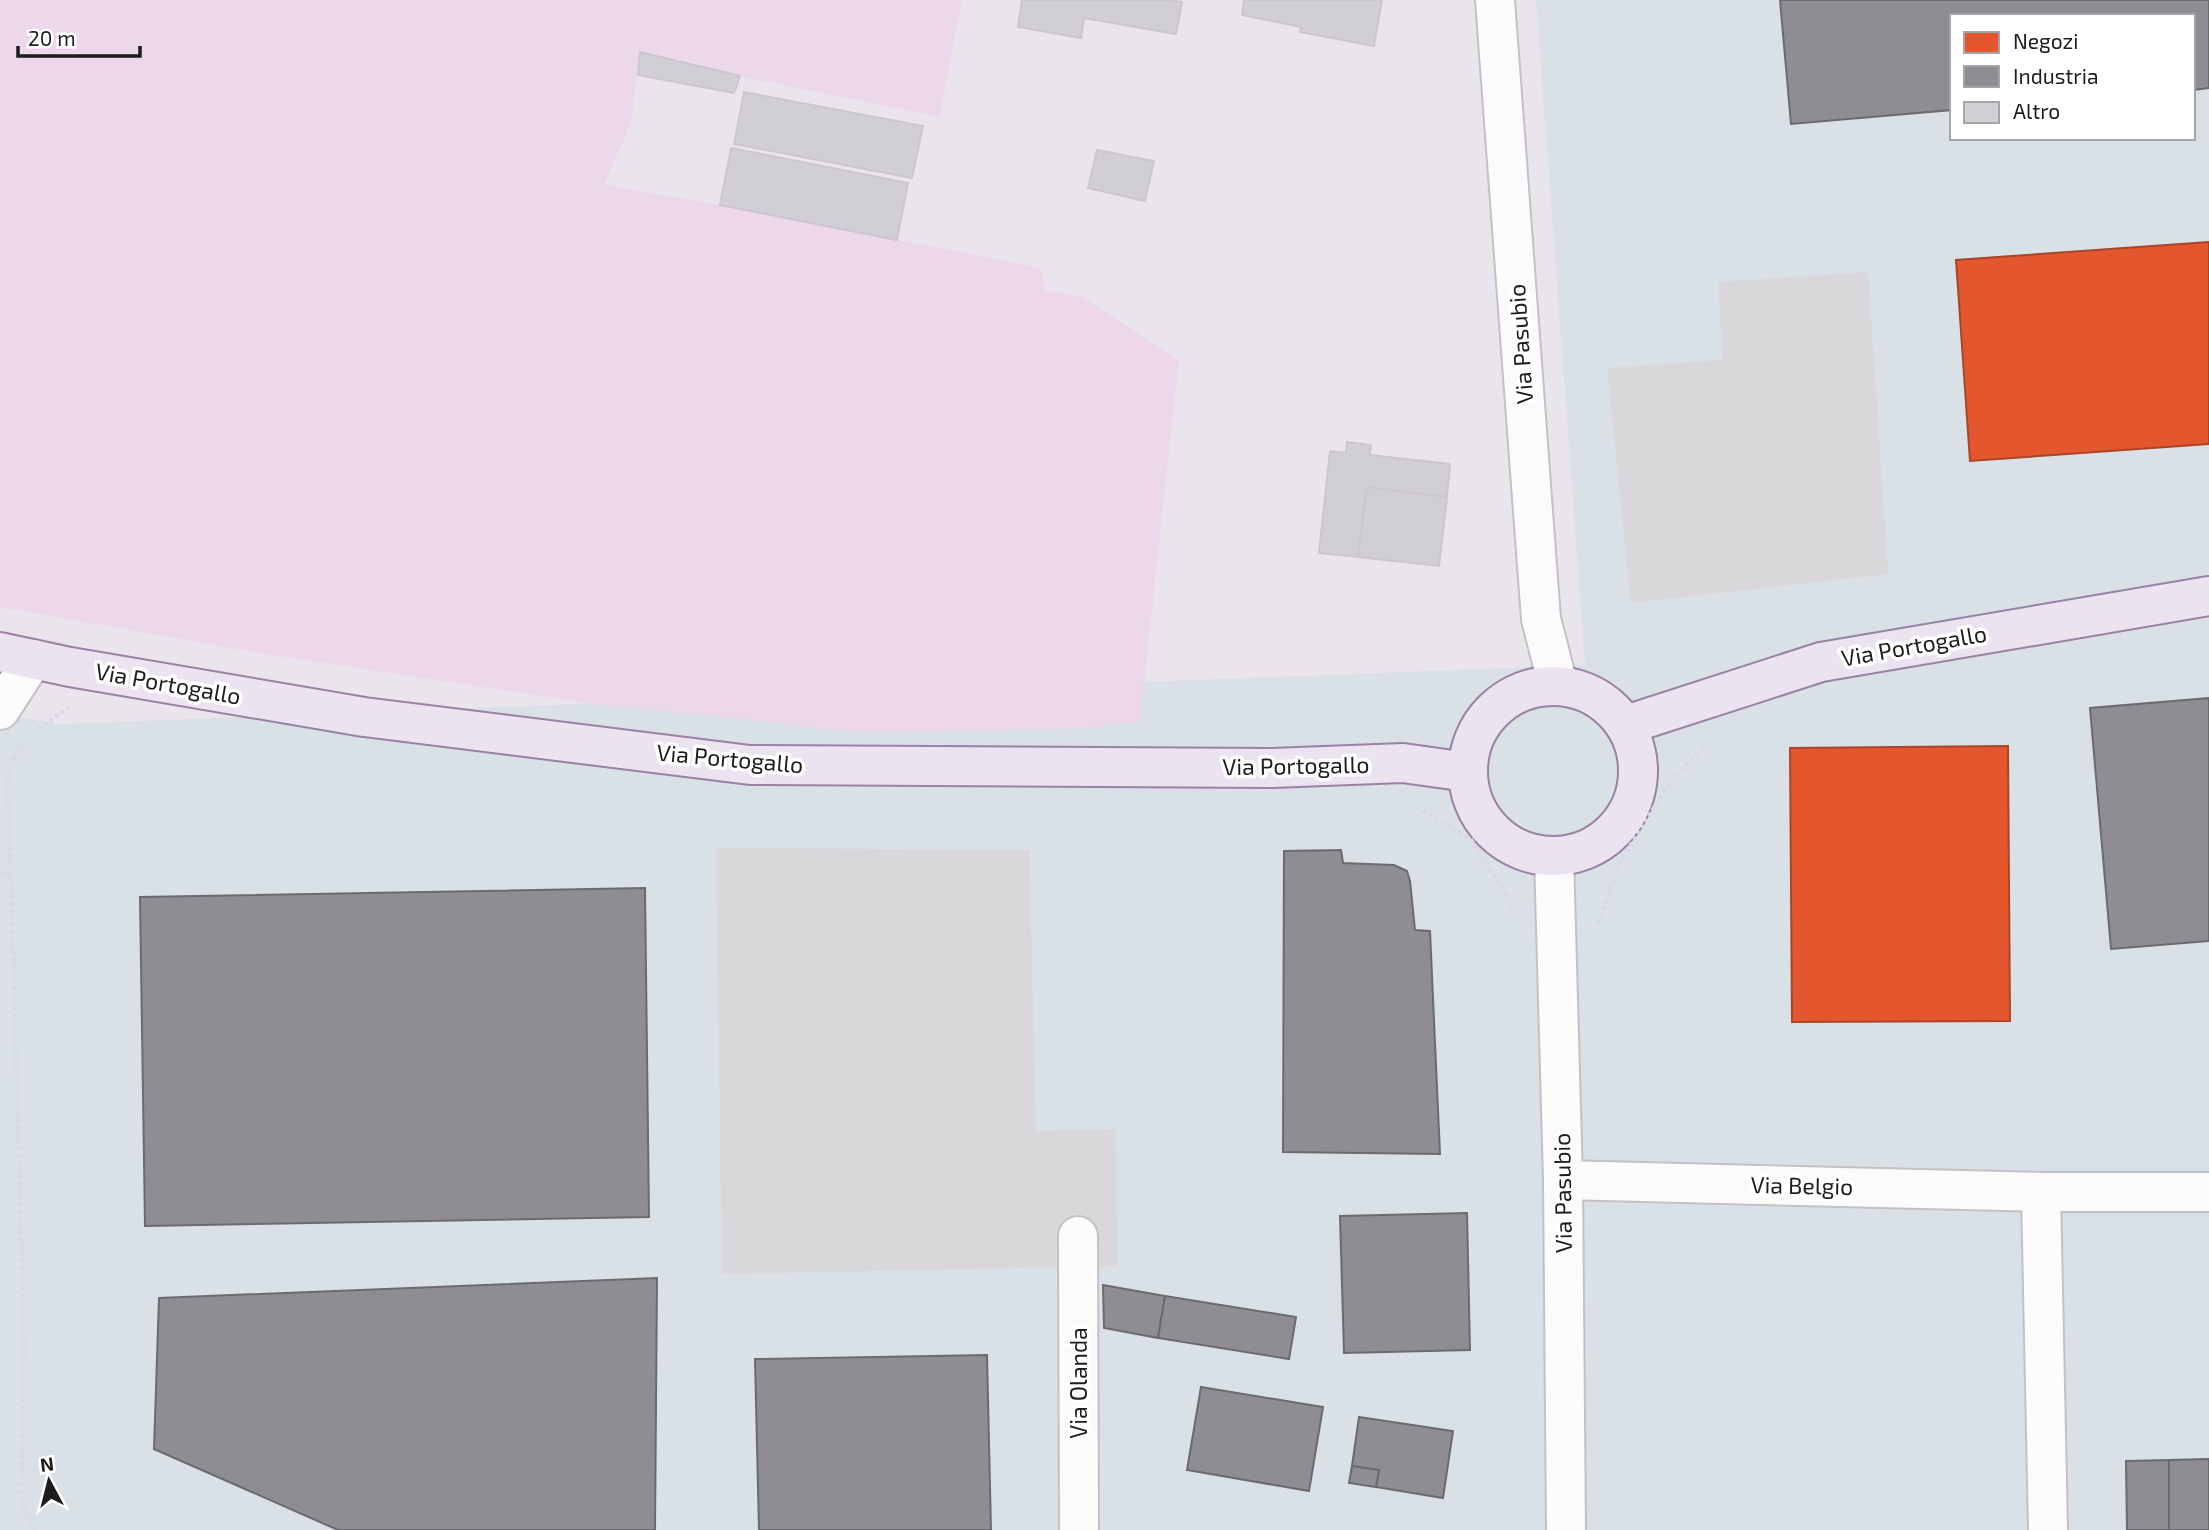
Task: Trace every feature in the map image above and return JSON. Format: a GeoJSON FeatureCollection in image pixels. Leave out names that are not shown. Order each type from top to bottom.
{"type":"FeatureCollection","features":[{"type":"Feature","properties":{"kind":"main road","name":"Via Portogallo"},"geometry":{"type":"LineString","coordinates":[[1626,725],[1821,662],[2209,596]]}},
{"type":"Feature","properties":{"kind":"main road","name":"Via Portogallo"},"geometry":{"type":"LineString","coordinates":[[17,655],[364,717],[750,765],[1272,768],[1403,763],[1467,772]]}},
{"type":"Feature","properties":{"kind":"main road"},"geometry":{"type":"LineString","coordinates":[[1558,685],[1585,691],[1608,704],[1626,725],[1636,748],[1639,775],[1634,800],[1622,823],[1603,841],[1580,852],[1554,856],[1527,853],[1503,841],[1484,822],[1472,799],[1467,772],[1471,744],[1484,719],[1505,700],[1530,688],[1558,685]]}},
{"type":"Feature","properties":{"kind":"street","name":"Via Pasubio"},"geometry":{"type":"LineString","coordinates":[[1495,0],[1541,619],[1558,685]]}},
{"type":"Feature","properties":{"kind":"street"},"geometry":{"type":"LineString","coordinates":[[0,710],[17,655]]}},
{"type":"Feature","properties":{"kind":"street","name":"Via Pasubio"},"geometry":{"type":"LineString","coordinates":[[1554,856],[1563,1180],[1566,1530]]}},
{"type":"Feature","properties":{"kind":"street","name":"Via Belgio"},"geometry":{"type":"LineString","coordinates":[[1563,1180],[2041,1192],[2209,1192]]}},
{"type":"Feature","properties":{"kind":"street"},"geometry":{"type":"LineString","coordinates":[[2041,1192],[2048,1530]]}},
{"type":"Feature","properties":{"kind":"street","name":"Via Olanda"},"geometry":{"type":"LineString","coordinates":[[1078,1236],[1079,1530]]}},
{"type":"Feature","properties":{"kind":"path"},"geometry":{"type":"LineString","coordinates":[[11,874],[23,1341],[21,1493],[26,1516],[35,1530]]}},
{"type":"Feature","properties":{"kind":"shaded area"},"geometry":{"type":"Polygon","coordinates":[[[0,0],[962,0],[940,117],[740,76],[640,52],[631,123],[604,185],[1038,267],[1043,274],[1045,290],[1082,297],[1179,360],[1140,721],[1087,728],[856,733],[727,717],[614,707],[266,654],[0,607],[0,0]]]}},
{"type":"Feature","properties":{"kind":"shaded area"},"geometry":{"type":"Polygon","coordinates":[[[1536,0],[2209,0],[2209,1530],[0,1530],[0,714],[60,724],[1585,665],[1536,0]]]}},
{"type":"Feature","properties":{"kind":"shaded area"},"geometry":{"type":"Polygon","coordinates":[[[1868,272],[1888,574],[1631,603],[1607,368],[1723,360],[1718,282],[1868,272]]]}},
{"type":"Feature","properties":{"kind":"shaded area"},"geometry":{"type":"Polygon","coordinates":[[[716,848],[1029,850],[1036,1131],[1116,1129],[1117,1266],[722,1274],[716,848]]]}},
{"type":"Feature","properties":{"kind":"building: Negozi"},"geometry":{"type":"Polygon","coordinates":[[[2209,242],[2209,444],[1970,461],[1956,260],[2209,242]]]}},
{"type":"Feature","properties":{"kind":"building: Negozi"},"geometry":{"type":"Polygon","coordinates":[[[2008,746],[2010,1021],[1792,1022],[1790,748],[2008,746]]]}},
{"type":"Feature","properties":{"kind":"building: Industria"},"geometry":{"type":"Polygon","coordinates":[[[1780,0],[2209,0],[2209,88],[2195,90],[2195,14],[1950,14],[1950,110],[1791,124],[1780,0]]]}},
{"type":"Feature","properties":{"kind":"building: Industria"},"geometry":{"type":"Polygon","coordinates":[[[2209,698],[2209,941],[2111,949],[2090,708],[2209,698]]]}},
{"type":"Feature","properties":{"kind":"building: Industria"},"geometry":{"type":"Polygon","coordinates":[[[1341,850],[1343,863],[1394,865],[1407,871],[1415,930],[1430,931],[1440,1154],[1283,1152],[1284,851],[1341,850]]]}},
{"type":"Feature","properties":{"kind":"building: Industria"},"geometry":{"type":"Polygon","coordinates":[[[645,888],[649,1217],[145,1226],[140,897],[645,888]]]}},
{"type":"Feature","properties":{"kind":"building: Industria"},"geometry":{"type":"Polygon","coordinates":[[[1467,1213],[1470,1350],[1344,1353],[1340,1216],[1467,1213]]]}},
{"type":"Feature","properties":{"kind":"building: Industria"},"geometry":{"type":"Polygon","coordinates":[[[657,1278],[655,1530],[338,1530],[154,1449],[159,1298],[657,1278]]]}},
{"type":"Feature","properties":{"kind":"building: Industria"},"geometry":{"type":"Polygon","coordinates":[[[1103,1285],[1165,1296],[1158,1338],[1104,1328],[1103,1285]]]}},
{"type":"Feature","properties":{"kind":"building: Industria"},"geometry":{"type":"Polygon","coordinates":[[[1165,1296],[1296,1317],[1289,1359],[1158,1338],[1165,1296]]]}},
{"type":"Feature","properties":{"kind":"building: Industria"},"geometry":{"type":"Polygon","coordinates":[[[987,1355],[991,1530],[759,1530],[755,1359],[987,1355]]]}},
{"type":"Feature","properties":{"kind":"building: Industria"},"geometry":{"type":"Polygon","coordinates":[[[1201,1387],[1323,1407],[1309,1491],[1187,1470],[1201,1387]]]}},
{"type":"Feature","properties":{"kind":"building: Industria"},"geometry":{"type":"Polygon","coordinates":[[[1359,1417],[1453,1431],[1443,1498],[1376,1487],[1379,1470],[1352,1466],[1359,1417]]]}},
{"type":"Feature","properties":{"kind":"building: Industria"},"geometry":{"type":"Polygon","coordinates":[[[2209,1459],[2209,1530],[2169,1530],[2169,1460],[2209,1459]]]}},
{"type":"Feature","properties":{"kind":"building: Industria"},"geometry":{"type":"Polygon","coordinates":[[[2169,1460],[2169,1530],[2127,1530],[2126,1461],[2169,1460]]]}},
{"type":"Feature","properties":{"kind":"building: Industria"},"geometry":{"type":"Polygon","coordinates":[[[1352,1466],[1379,1470],[1376,1487],[1349,1483],[1352,1466]]]}},
{"type":"Feature","properties":{"kind":"building: Altro"},"geometry":{"type":"Polygon","coordinates":[[[1022,0],[1182,2],[1176,34],[1084,18],[1081,38],[1018,27],[1022,0]]]}},
{"type":"Feature","properties":{"kind":"building: Altro"},"geometry":{"type":"Polygon","coordinates":[[[1244,0],[1382,0],[1374,46],[1300,32],[1301,27],[1242,15],[1244,0]]]}},
{"type":"Feature","properties":{"kind":"building: Altro"},"geometry":{"type":"Polygon","coordinates":[[[640,52],[740,76],[734,93],[638,75],[640,52]]]}},
{"type":"Feature","properties":{"kind":"building: Altro"},"geometry":{"type":"Polygon","coordinates":[[[744,92],[923,126],[912,178],[734,144],[744,92]]]}},
{"type":"Feature","properties":{"kind":"building: Altro"},"geometry":{"type":"Polygon","coordinates":[[[731,148],[908,183],[897,240],[720,205],[731,148]]]}},
{"type":"Feature","properties":{"kind":"building: Altro"},"geometry":{"type":"Polygon","coordinates":[[[1097,150],[1154,161],[1145,201],[1088,188],[1097,150]]]}},
{"type":"Feature","properties":{"kind":"building: Altro"},"geometry":{"type":"Polygon","coordinates":[[[1347,442],[1371,445],[1370,455],[1450,464],[1447,497],[1367,487],[1358,557],[1319,553],[1330,451],[1346,453],[1347,442]]]}},
{"type":"Feature","properties":{"kind":"building: Altro"},"geometry":{"type":"Polygon","coordinates":[[[1367,487],[1447,497],[1439,566],[1358,557],[1367,487]]]}}]}
